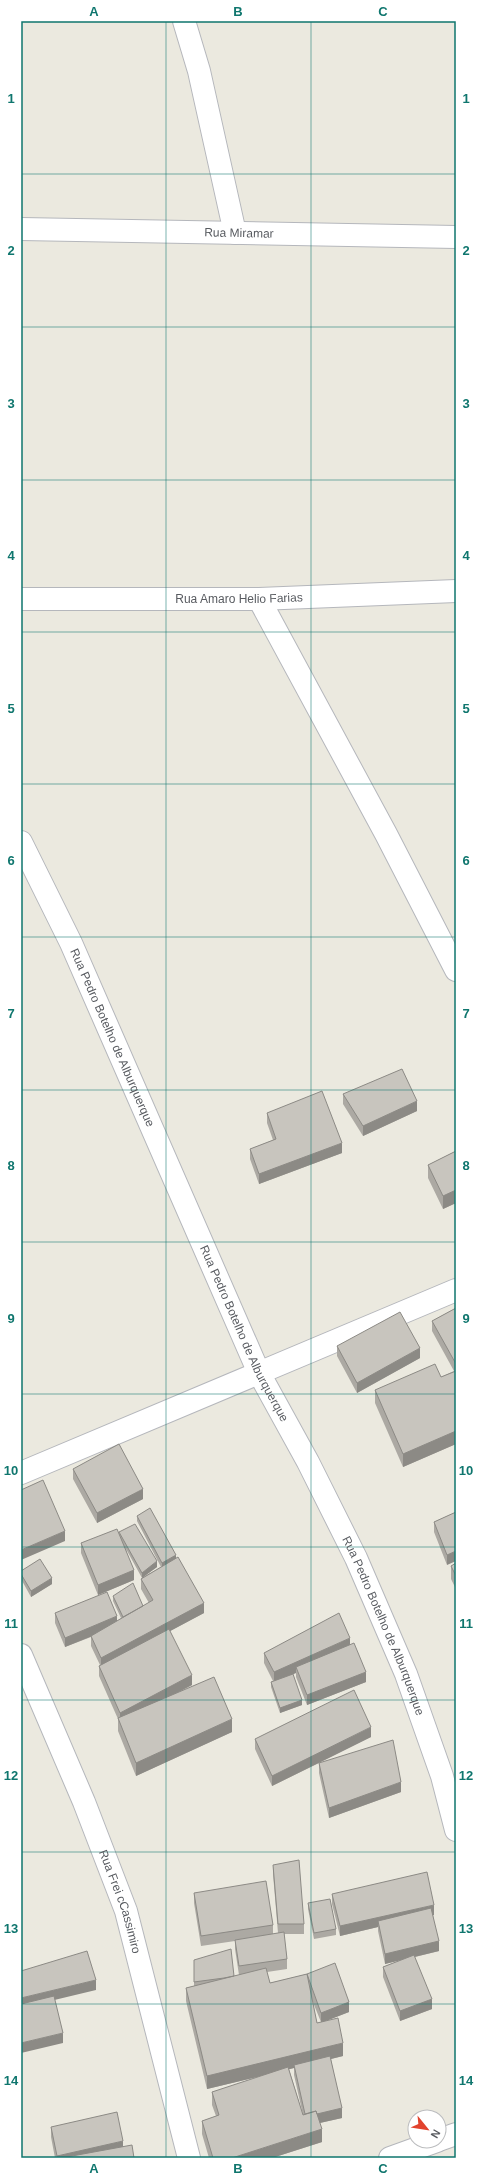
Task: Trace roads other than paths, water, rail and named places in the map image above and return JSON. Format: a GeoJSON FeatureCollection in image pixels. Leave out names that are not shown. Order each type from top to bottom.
{"type":"FeatureCollection","features":[{"type":"Feature","properties":{"kind":"street"},"geometry":{"type":"LineString","coordinates":[[184,21],[199,71],[235,233]]}},
{"type":"Feature","properties":{"kind":"street","name":"Rua Miramar"},"geometry":{"type":"LineString","coordinates":[[21,229],[456,236]]}},
{"type":"Feature","properties":{"kind":"street","name":"Rua Amaro Helio Farias"},"geometry":{"type":"LineString","coordinates":[[21,599],[259,599],[456,591]]}},
{"type":"Feature","properties":{"kind":"street"},"geometry":{"type":"LineString","coordinates":[[259,599],[386,834],[456,970]]}},
{"type":"Feature","properties":{"kind":"street","name":"Rua Pedro Botelho de Alburquerque"},"geometry":{"type":"LineString","coordinates":[[21,842],[71,943],[259,1373],[308,1462],[356,1558],[406,1674],[442,1776],[456,1830]]}},
{"type":"Feature","properties":{"kind":"street"},"geometry":{"type":"LineString","coordinates":[[21,1474],[456,1290]]}},
{"type":"Feature","properties":{"kind":"street","name":"Rua Frei cCassimiro"},"geometry":{"type":"LineString","coordinates":[[21,1655],[84,1802],[126,1911],[189,2158]]}},
{"type":"Feature","properties":{"kind":"street"},"geometry":{"type":"LineString","coordinates":[[390,2158],[415,2149]]}}]}
